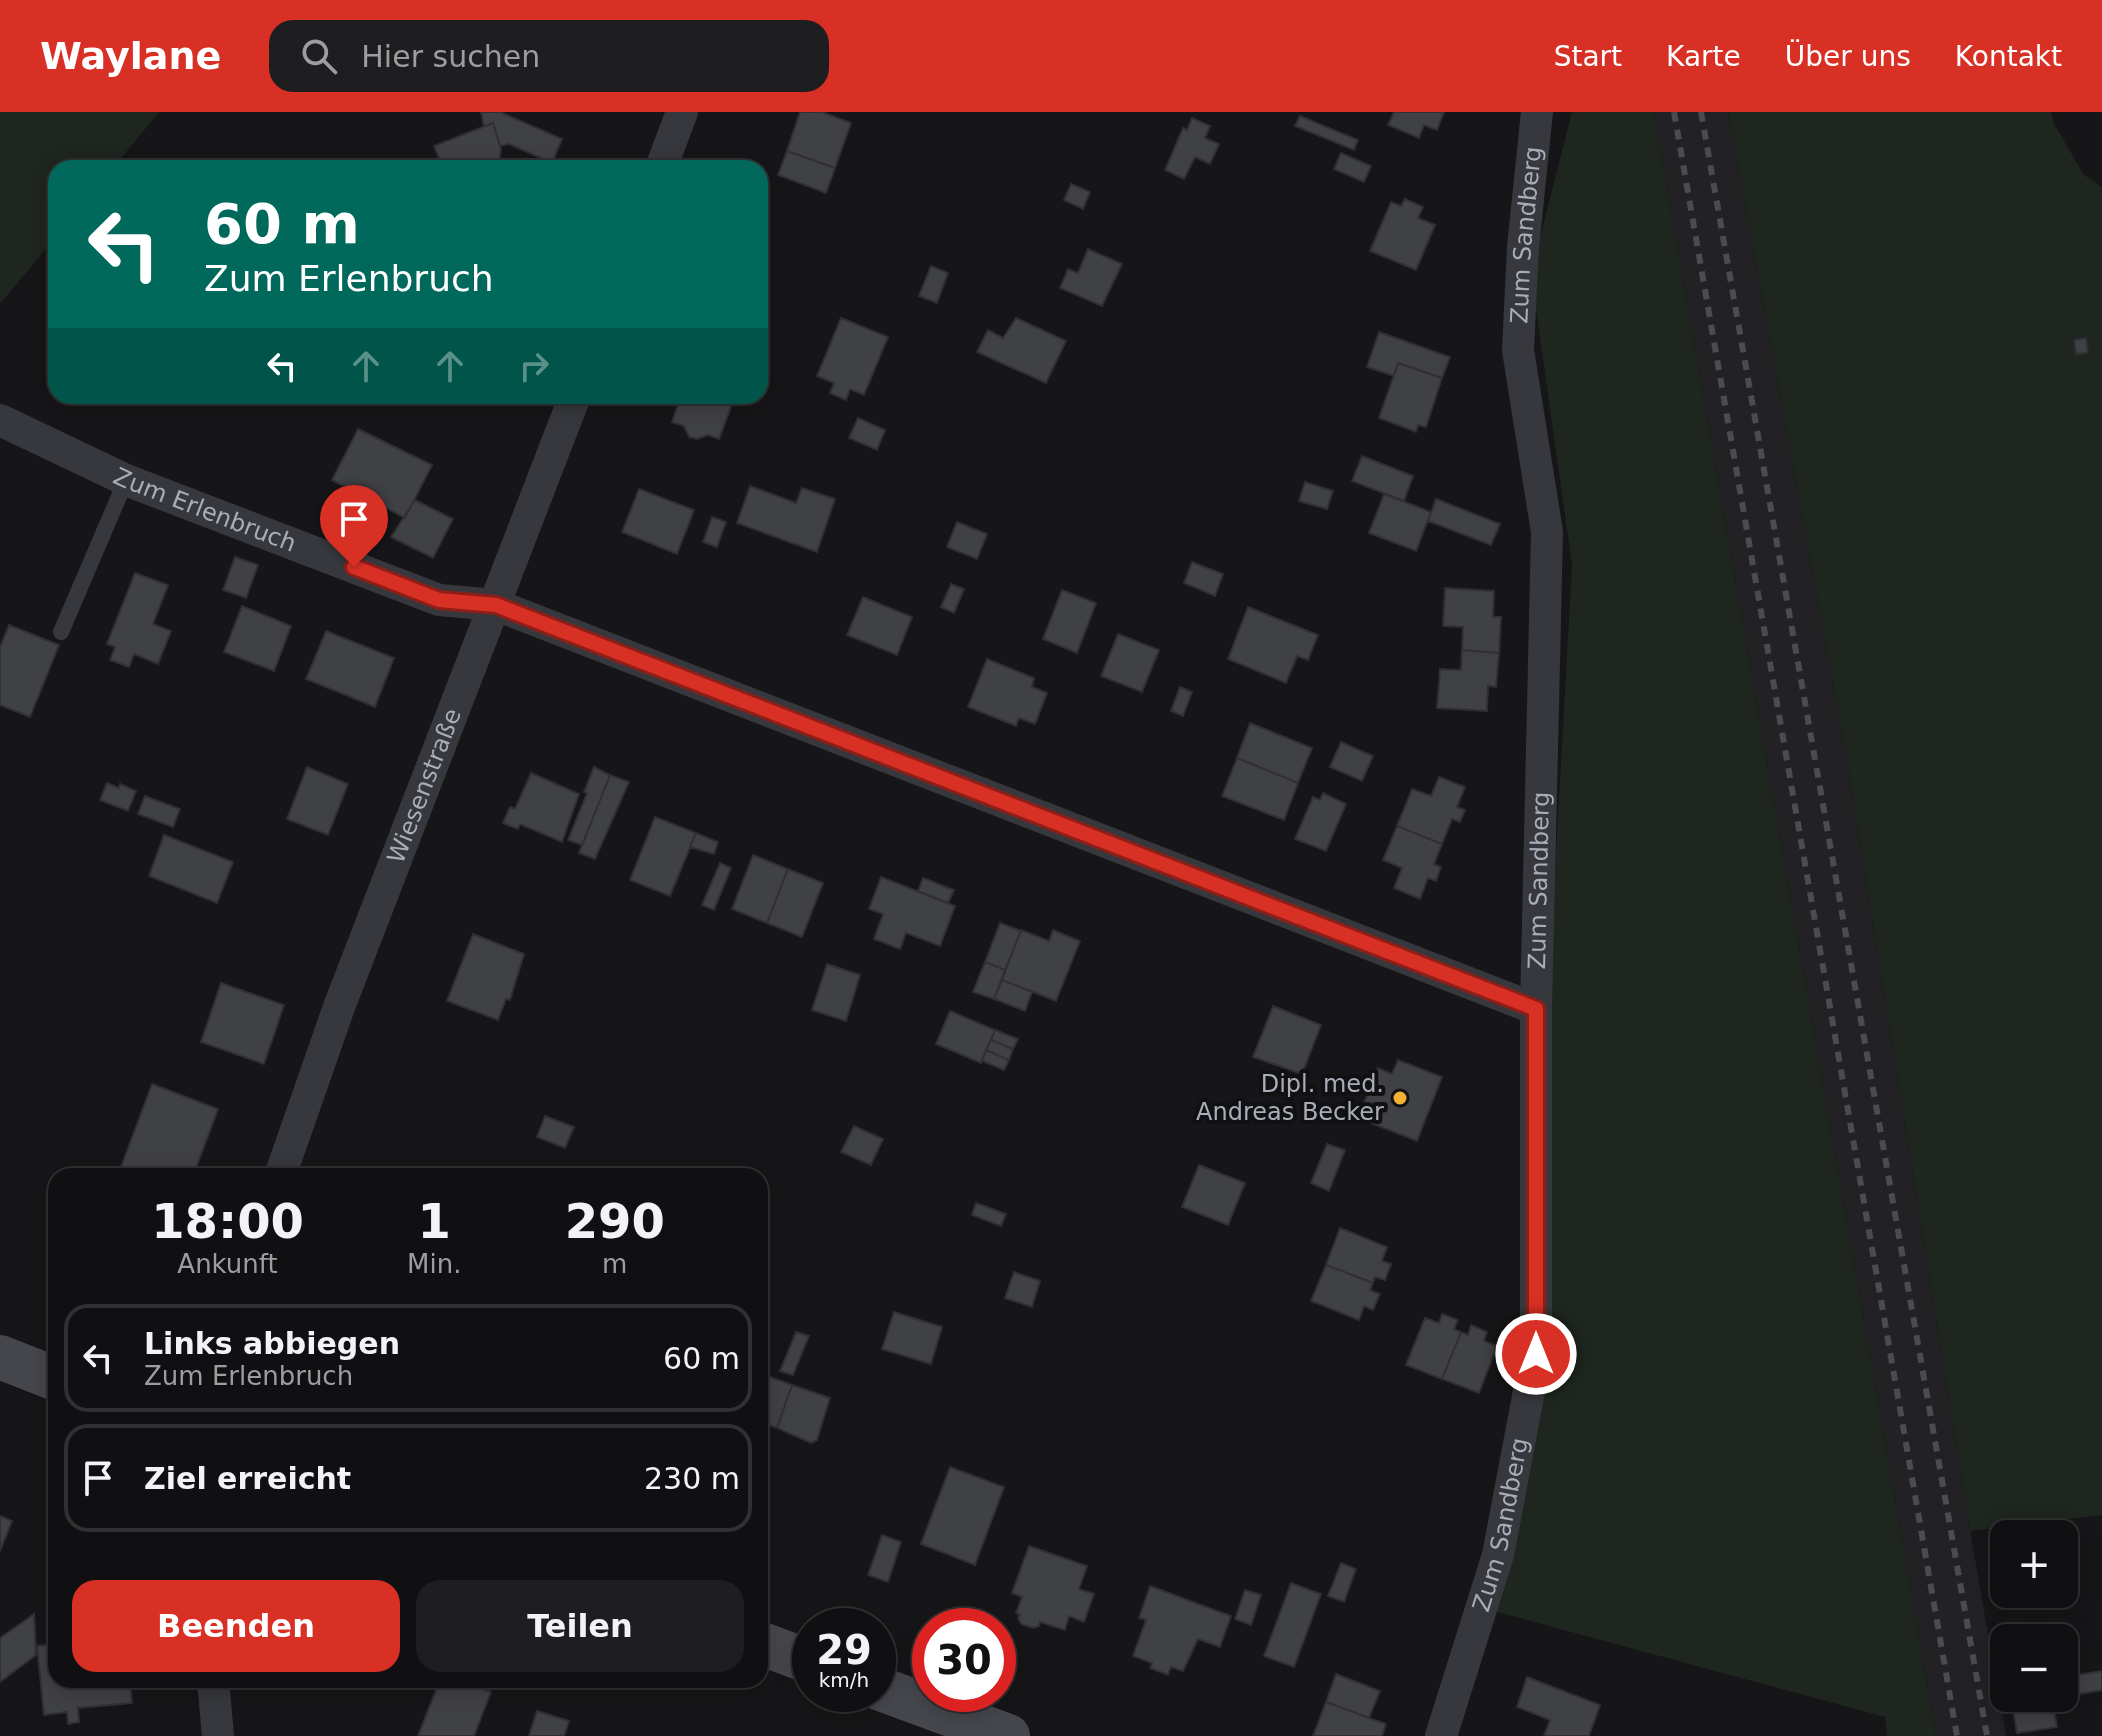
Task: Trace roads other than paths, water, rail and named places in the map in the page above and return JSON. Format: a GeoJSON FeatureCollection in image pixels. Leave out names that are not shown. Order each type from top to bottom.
{"type":"FeatureCollection","features":[{"type":"Feature","properties":{"kind":"main road"},"geometry":{"type":"LineString","coordinates":[[0,1357],[48,1376]]}},
{"type":"Feature","properties":{"kind":"main road"},"geometry":{"type":"LineString","coordinates":[[768,1646],[792,1655]]}},
{"type":"Feature","properties":{"kind":"main road"},"geometry":{"type":"LineString","coordinates":[[896,1695],[1008,1736]]}},
{"type":"Feature","properties":{"kind":"street"},"geometry":{"type":"LineString","coordinates":[[664,160],[682,112]]}},
{"type":"Feature","properties":{"kind":"street","name":"Zum Sandberg"},"geometry":{"type":"LineString","coordinates":[[1441,1736],[1498,1555],[1536,1354],[1536,1009],[1547,532],[1518,350],[1523,247],[1537,112]]}},
{"type":"Feature","properties":{"kind":"street","name":"Wiesenstraße"},"geometry":{"type":"LineString","coordinates":[[283,1168],[339,1007],[572,404]]}},
{"type":"Feature","properties":{"kind":"street","name":"Zum Erlenbruch"},"geometry":{"type":"LineString","coordinates":[[0,420],[126,480],[439,600],[496,605],[1536,1009]]}},
{"type":"Feature","properties":{"kind":"street"},"geometry":{"type":"LineString","coordinates":[[214,1688],[218,1736]]}},
{"type":"Feature","properties":{"kind":"lane"},"geometry":{"type":"LineString","coordinates":[[61,632],[126,480]]}},
{"type":"Feature","properties":{"kind":"railway"},"geometry":{"type":"LineString","coordinates":[[1674,112],[1957,1736]]}},
{"type":"Feature","properties":{"kind":"railway"},"geometry":{"type":"LineString","coordinates":[[1701,112],[1987,1736]]}},
{"type":"Feature","properties":{"kind":"place","name":"Dipl. med. Andreas Becker"},"geometry":{"type":"Point","coordinates":[1400,1098]}}]}
